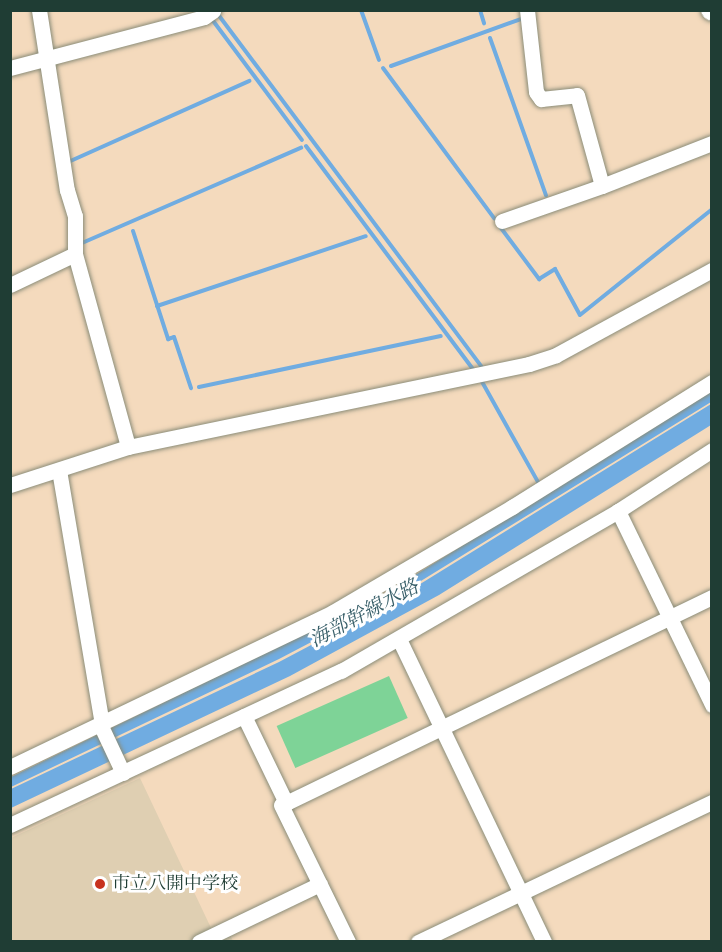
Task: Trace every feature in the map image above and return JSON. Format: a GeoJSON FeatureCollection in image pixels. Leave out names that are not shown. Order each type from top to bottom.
{"type":"FeatureCollection","features":[{"type":"Feature","properties":{"kind":"street"},"geometry":{"type":"LineString","coordinates":[[39,10],[67,190],[75,216],[75,254],[128,447]]}},
{"type":"Feature","properties":{"kind":"street"},"geometry":{"type":"LineString","coordinates":[[527,10],[536,92],[541,99],[577,95],[602,186]]}},
{"type":"Feature","properties":{"kind":"street"},"geometry":{"type":"LineString","coordinates":[[10,68],[204,17],[213,11]]}},
{"type":"Feature","properties":{"kind":"street"},"geometry":{"type":"LineString","coordinates":[[502,221],[602,186],[711,143]]}},
{"type":"Feature","properties":{"kind":"street"},"geometry":{"type":"LineString","coordinates":[[10,285],[75,254]]}},
{"type":"Feature","properties":{"kind":"street"},"geometry":{"type":"LineString","coordinates":[[12,482],[59,470],[128,447],[530,364],[556,355],[711,270]]}},
{"type":"Feature","properties":{"kind":"street"},"geometry":{"type":"LineString","coordinates":[[10,767],[271,644],[373,590],[711,382]]}},
{"type":"Feature","properties":{"kind":"street"},"geometry":{"type":"LineString","coordinates":[[10,825],[119,766],[244,716],[399,639],[618,511],[711,450]]}},
{"type":"Feature","properties":{"kind":"street"},"geometry":{"type":"LineString","coordinates":[[59,470],[101,725],[119,766]]}},
{"type":"Feature","properties":{"kind":"street"},"geometry":{"type":"LineString","coordinates":[[618,511],[711,705]]}},
{"type":"Feature","properties":{"kind":"street"},"geometry":{"type":"LineString","coordinates":[[348,942],[281,805],[711,597]]}},
{"type":"Feature","properties":{"kind":"street"},"geometry":{"type":"LineString","coordinates":[[399,639],[544,942]]}},
{"type":"Feature","properties":{"kind":"street"},"geometry":{"type":"LineString","coordinates":[[244,716],[285,803]]}},
{"type":"Feature","properties":{"kind":"street"},"geometry":{"type":"LineString","coordinates":[[442,942],[523,897],[711,802]]}},
{"type":"Feature","properties":{"kind":"street"},"geometry":{"type":"LineString","coordinates":[[418,942],[711,812]]}},
{"type":"Feature","properties":{"kind":"street"},"geometry":{"type":"LineString","coordinates":[[199,942],[320,884]]}},
{"type":"Feature","properties":{"kind":"shaded area","name":"市立八開中学校"},"geometry":{"type":"Polygon","coordinates":[[[140,778],[212,930],[229,933],[233,941],[11,942],[11,838],[140,778]]]}},
{"type":"Feature","properties":{"kind":"green space"},"geometry":{"type":"Polygon","coordinates":[[[389,676],[408,718],[295,768],[277,726],[389,676]]]}},
{"type":"Feature","properties":{"kind":"water","name":"海部幹線水路"},"geometry":{"type":"Polygon","coordinates":[[[711,392],[711,402],[382,605],[279,659],[11,787],[11,777],[378,598],[711,392]]]}},
{"type":"Feature","properties":{"kind":"water"},"geometry":{"type":"Polygon","coordinates":[[[711,404],[711,425],[439,595],[290,676],[11,808],[11,789],[279,662],[383,607],[711,404]]]}},
{"type":"Feature","properties":{"kind":"waterway"},"geometry":{"type":"LineString","coordinates":[[361,10],[379,60]]}},
{"type":"Feature","properties":{"kind":"waterway"},"geometry":{"type":"LineString","coordinates":[[480,10],[484,23]]}},
{"type":"Feature","properties":{"kind":"waterway"},"geometry":{"type":"LineString","coordinates":[[217,13],[481,366]]}},
{"type":"Feature","properties":{"kind":"waterway"},"geometry":{"type":"LineString","coordinates":[[211,18],[302,140]]}},
{"type":"Feature","properties":{"kind":"waterway"},"geometry":{"type":"LineString","coordinates":[[391,66],[521,19]]}},
{"type":"Feature","properties":{"kind":"waterway"},"geometry":{"type":"LineString","coordinates":[[490,38],[546,195]]}},
{"type":"Feature","properties":{"kind":"waterway"},"geometry":{"type":"LineString","coordinates":[[383,68],[494,218]]}},
{"type":"Feature","properties":{"kind":"waterway"},"geometry":{"type":"LineString","coordinates":[[66,163],[249,81]]}},
{"type":"Feature","properties":{"kind":"waterway"},"geometry":{"type":"LineString","coordinates":[[306,146],[475,372]]}},
{"type":"Feature","properties":{"kind":"waterway"},"geometry":{"type":"LineString","coordinates":[[82,243],[301,148]]}},
{"type":"Feature","properties":{"kind":"waterway"},"geometry":{"type":"LineString","coordinates":[[501,228],[539,279],[555,269],[580,315],[711,210]]}},
{"type":"Feature","properties":{"kind":"waterway"},"geometry":{"type":"LineString","coordinates":[[133,231],[168,339],[174,337],[191,388]]}},
{"type":"Feature","properties":{"kind":"waterway"},"geometry":{"type":"LineString","coordinates":[[157,306],[366,236]]}},
{"type":"Feature","properties":{"kind":"waterway"},"geometry":{"type":"LineString","coordinates":[[199,387],[441,336]]}},
{"type":"Feature","properties":{"kind":"waterway"},"geometry":{"type":"LineString","coordinates":[[481,380],[538,482]]}},
{"type":"Feature","properties":{"kind":"place","name":"市立八開中学校"},"geometry":{"type":"Point","coordinates":[100,884]}}]}
